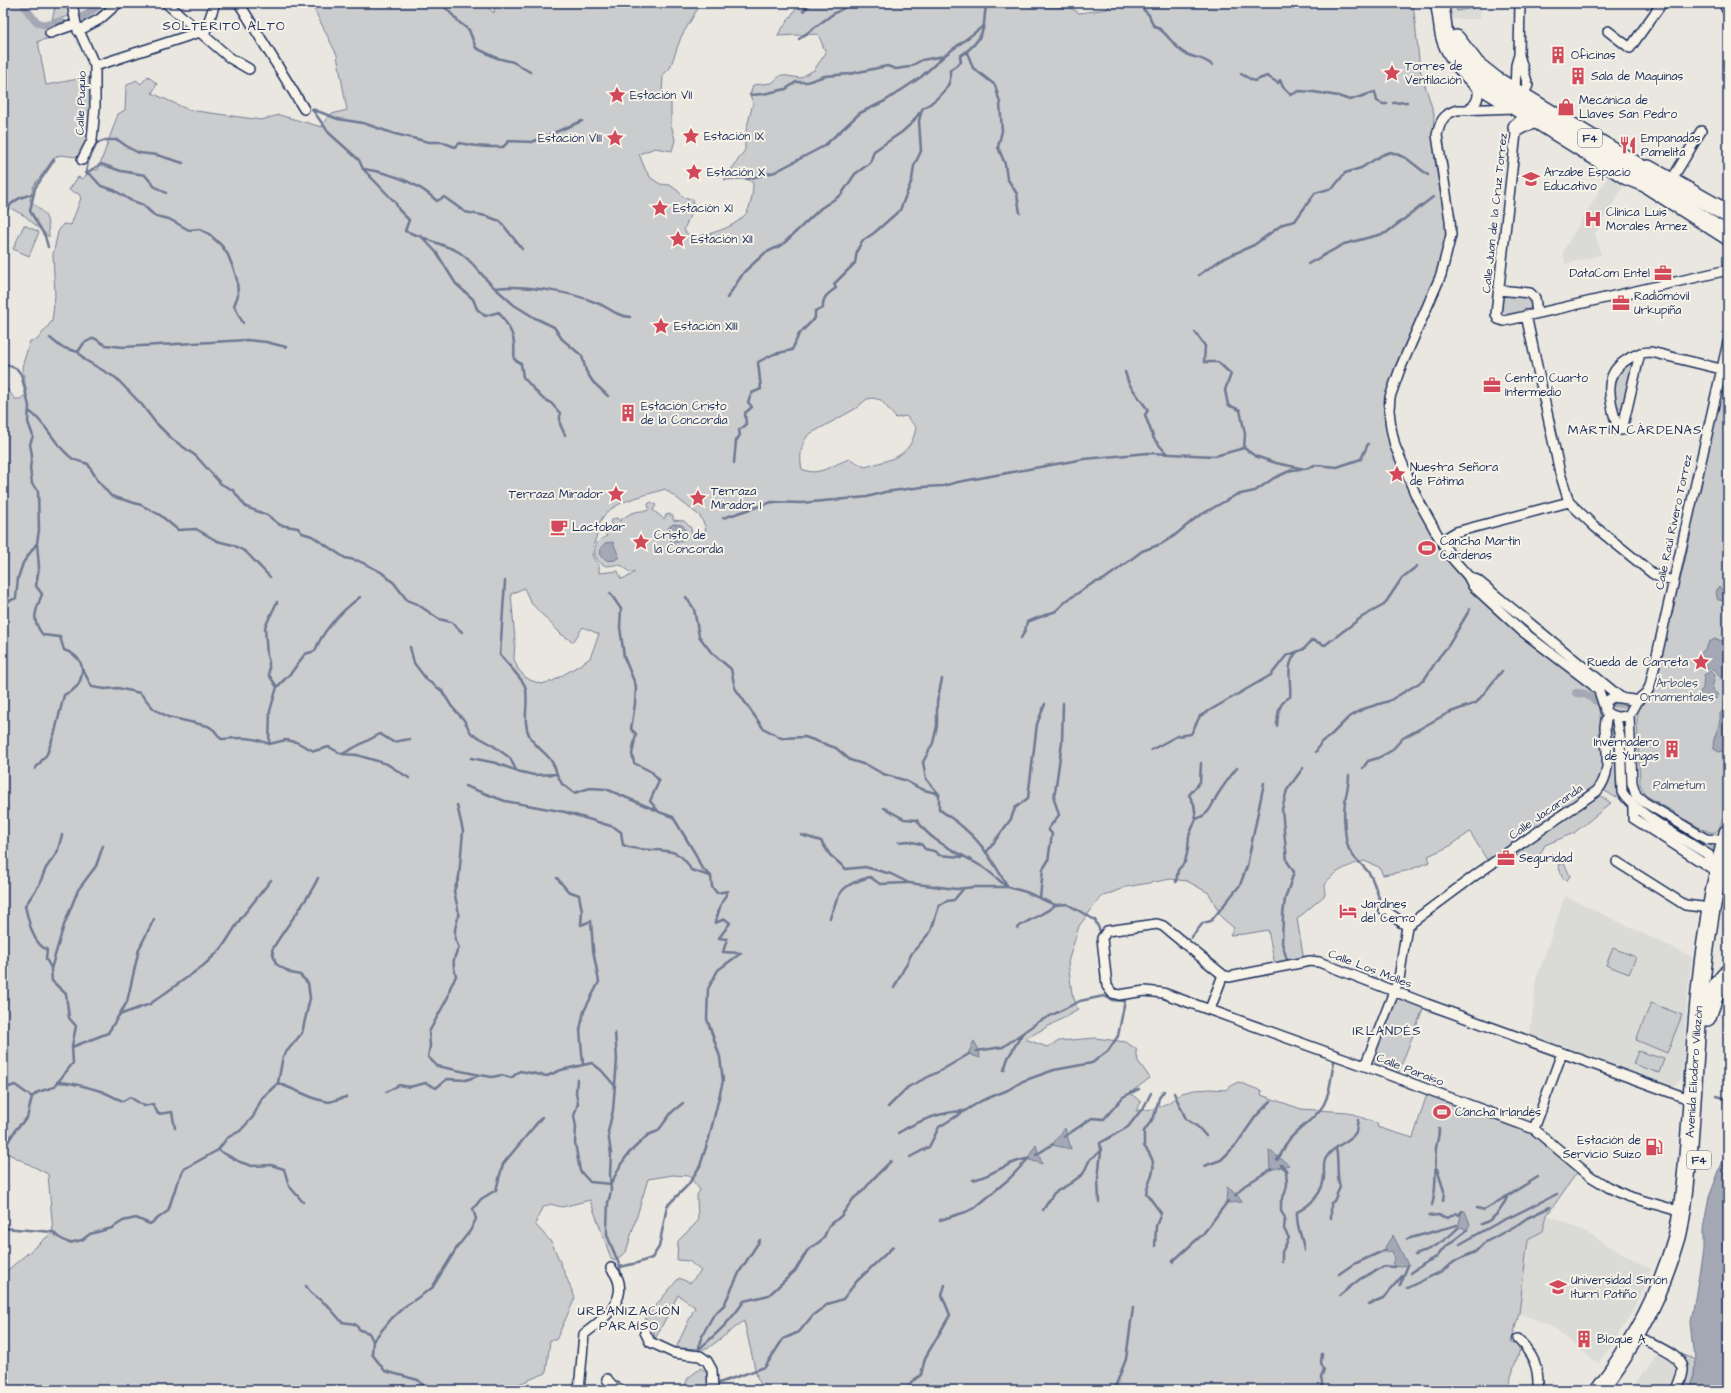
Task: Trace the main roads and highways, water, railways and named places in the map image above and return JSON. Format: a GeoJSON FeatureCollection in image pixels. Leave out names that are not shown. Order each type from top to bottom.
{"type":"FeatureCollection","features":[{"type":"Feature","properties":{"kind":"highway","name":"F4"},"geometry":{"type":"LineString","coordinates":[[1441,9],[1444,33],[1447,42],[1465,71],[1476,82],[1521,96]]}},
{"type":"Feature","properties":{"kind":"highway","name":"F4"},"geometry":{"type":"LineString","coordinates":[[1441,9],[1458,42],[1476,65],[1495,80],[1521,96],[1540,114],[1632,171],[1645,183],[1728,236]]}},
{"type":"Feature","properties":{"kind":"highway"},"geometry":{"type":"LineString","coordinates":[[1516,127],[1540,114],[1521,96]]}},
{"type":"Feature","properties":{"kind":"highway"},"geometry":{"type":"LineString","coordinates":[[1728,214],[1652,170],[1632,171],[1641,189],[1728,242]]}},
{"type":"Feature","properties":{"kind":"highway","name":"F4"},"geometry":{"type":"LineString","coordinates":[[1632,171],[1650,176],[1728,225]]}},
{"type":"Feature","properties":{"kind":"highway","name":"Avenida Eliodoro Villazón"},"geometry":{"type":"LineString","coordinates":[[1599,1390],[1632,1344],[1651,1305],[1668,1264],[1682,1212],[1702,959],[1710,908],[1728,834]]}},
{"type":"Feature","properties":{"kind":"highway","name":"Avenida Eliodoro Villazón"},"geometry":{"type":"LineString","coordinates":[[1612,1390],[1646,1340],[1663,1304],[1676,1274],[1687,1236],[1694,1203],[1698,1171],[1707,1017],[1720,912],[1719,873]]}},
{"type":"Feature","properties":{"kind":"highway"},"geometry":{"type":"LineString","coordinates":[[1707,1017],[1718,985],[1728,973]]}},
{"type":"Feature","properties":{"kind":"main road"},"geometry":{"type":"LineString","coordinates":[[1726,3],[1728,8]]}},
{"type":"Feature","properties":{"kind":"waterway"},"geometry":{"type":"LineString","coordinates":[[23,3],[31,16],[38,23],[48,25],[63,23]]}},
{"type":"Feature","properties":{"kind":"waterway"},"geometry":{"type":"LineString","coordinates":[[84,16],[101,3]]}},
{"type":"Feature","properties":{"kind":"waterway"},"geometry":{"type":"LineString","coordinates":[[441,3],[460,23],[469,30],[476,48],[497,58],[513,62],[530,72]]}},
{"type":"Feature","properties":{"kind":"waterway"},"geometry":{"type":"LineString","coordinates":[[803,11],[811,3]]}},
{"type":"Feature","properties":{"kind":"waterway"},"geometry":{"type":"LineString","coordinates":[[799,39],[833,14],[853,3]]}},
{"type":"Feature","properties":{"kind":"waterway"},"geometry":{"type":"LineString","coordinates":[[734,463],[736,441],[740,435],[739,430],[746,425],[745,413],[752,407],[748,402],[752,393],[761,389],[758,362],[774,354],[792,350],[799,334],[815,318],[815,311],[823,308],[823,301],[828,294],[836,288],[834,284],[855,263],[857,251],[862,241],[874,233],[900,210],[912,180],[914,166],[921,151],[919,121],[922,109],[944,91],[950,81],[950,70],[961,62],[960,56],[972,47],[978,39],[983,29],[985,10],[988,3]]}},
{"type":"Feature","properties":{"kind":"waterway"},"geometry":{"type":"LineString","coordinates":[[1141,3],[1143,9],[1149,15],[1153,25],[1163,31],[1182,52],[1190,56],[1203,59],[1212,65]]}},
{"type":"Feature","properties":{"kind":"waterway"},"geometry":{"type":"LineString","coordinates":[[750,95],[786,89],[796,82],[807,82],[825,76],[849,74],[887,66],[896,69],[909,67],[922,60],[944,56],[982,27]]}},
{"type":"Feature","properties":{"kind":"waterway"},"geometry":{"type":"LineString","coordinates":[[967,52],[973,68],[995,85],[1000,103],[1002,131],[998,147],[1005,164],[1007,178],[1017,194],[1020,213]]}},
{"type":"Feature","properties":{"kind":"waterway"},"geometry":{"type":"LineString","coordinates":[[747,179],[775,172],[824,146],[860,113],[885,101],[921,77],[943,57]]}},
{"type":"Feature","properties":{"kind":"waterway"},"geometry":{"type":"LineString","coordinates":[[1241,74],[1254,81],[1267,76],[1278,83],[1280,80],[1283,87],[1291,95],[1299,91],[1314,92],[1338,96],[1350,100],[1375,92],[1377,101],[1387,104]]}},
{"type":"Feature","properties":{"kind":"waterway"},"geometry":{"type":"LineString","coordinates":[[1393,103],[1407,102]]}},
{"type":"Feature","properties":{"kind":"waterway"},"geometry":{"type":"LineString","coordinates":[[312,109],[329,133],[359,160],[363,169],[395,202],[399,210],[409,220],[405,231],[422,237],[436,252],[456,284],[473,299],[477,309],[485,316],[499,312],[512,334],[514,359],[521,364],[523,377],[542,398],[551,403],[560,413],[560,424],[565,435]]}},
{"type":"Feature","properties":{"kind":"waterway"},"geometry":{"type":"LineString","coordinates":[[312,109],[338,119],[363,123],[395,134],[429,142],[442,142],[455,147],[460,143],[476,146],[503,147],[509,141],[532,142],[582,121]]}},
{"type":"Feature","properties":{"kind":"waterway"},"geometry":{"type":"LineString","coordinates":[[727,298],[744,272],[765,253],[782,245],[821,208],[841,195],[855,174],[870,163],[874,151],[902,132],[912,123],[920,112]]}},
{"type":"Feature","properties":{"kind":"waterway"},"geometry":{"type":"LineString","coordinates":[[86,173],[88,162],[97,143],[106,140],[118,140],[139,153],[157,155],[183,163]]}},
{"type":"Feature","properties":{"kind":"waterway"},"geometry":{"type":"LineString","coordinates":[[1199,275],[1222,259],[1254,245],[1283,224],[1295,221],[1315,193],[1333,188],[1345,173],[1361,168],[1382,155],[1391,152],[1406,158],[1428,175]]}},
{"type":"Feature","properties":{"kind":"waterway"},"geometry":{"type":"LineString","coordinates":[[48,247],[45,236],[30,211],[35,188],[54,160]]}},
{"type":"Feature","properties":{"kind":"waterway"},"geometry":{"type":"LineString","coordinates":[[86,173],[101,164],[121,171],[145,175],[154,186],[166,193]]}},
{"type":"Feature","properties":{"kind":"waterway"},"geometry":{"type":"LineString","coordinates":[[364,169],[403,179],[429,194],[437,201],[444,197],[465,212],[486,216],[500,221],[522,249]]}},
{"type":"Feature","properties":{"kind":"waterway"},"geometry":{"type":"LineString","coordinates":[[86,173],[91,175],[101,186],[114,190],[130,200],[143,205],[155,216],[169,219],[189,230],[199,229],[209,234],[222,246],[228,255],[237,280],[238,295],[234,306],[243,323]]}},
{"type":"Feature","properties":{"kind":"waterway"},"geometry":{"type":"LineString","coordinates":[[3,216],[15,201],[34,194]]}},
{"type":"Feature","properties":{"kind":"waterway"},"geometry":{"type":"LineString","coordinates":[[1308,264],[1344,244],[1386,233],[1433,197]]}},
{"type":"Feature","properties":{"kind":"waterway"},"geometry":{"type":"LineString","coordinates":[[425,238],[462,254],[495,288],[519,287],[561,292],[587,299],[620,315],[630,317]]}},
{"type":"Feature","properties":{"kind":"waterway"},"geometry":{"type":"LineString","coordinates":[[495,288],[514,305],[535,318],[554,327],[562,339],[582,356],[586,371],[593,382],[608,396]]}},
{"type":"Feature","properties":{"kind":"waterway"},"geometry":{"type":"LineString","coordinates":[[1195,332],[1205,346],[1204,362],[1218,362],[1231,374],[1225,390],[1228,405],[1240,410],[1245,434],[1244,448]]}},
{"type":"Feature","properties":{"kind":"waterway"},"geometry":{"type":"LineString","coordinates":[[50,338],[61,347],[78,352],[85,360],[116,378],[172,439],[196,456],[221,484],[233,490],[246,507],[267,515],[280,525],[298,528],[302,533],[312,536],[345,558],[359,561],[381,572],[394,583],[407,600],[417,604],[439,619],[451,622],[462,632]]}},
{"type":"Feature","properties":{"kind":"waterway"},"geometry":{"type":"LineString","coordinates":[[78,352],[84,343],[94,338],[105,345],[123,347],[247,340],[266,342],[286,347]]}},
{"type":"Feature","properties":{"kind":"waterway"},"geometry":{"type":"LineString","coordinates":[[3,366],[8,365],[17,369],[21,374],[29,406],[28,422],[33,436],[30,444],[32,455],[30,468],[32,484],[38,491],[39,530],[37,543],[23,563],[18,578],[16,598],[9,601],[3,600]]}},
{"type":"Feature","properties":{"kind":"waterway"},"geometry":{"type":"LineString","coordinates":[[1125,372],[1129,384],[1148,410],[1145,415],[1154,439],[1167,454]]}},
{"type":"Feature","properties":{"kind":"waterway"},"geometry":{"type":"LineString","coordinates":[[29,411],[41,422],[67,454],[73,459],[88,464],[98,481],[111,496],[141,505],[160,515],[178,530],[196,529],[217,541],[233,545],[246,552],[270,577]]}},
{"type":"Feature","properties":{"kind":"waterway"},"geometry":{"type":"LineString","coordinates":[[723,518],[772,502],[801,503],[867,497],[885,492],[943,486],[1084,459],[1148,453],[1215,456],[1244,448],[1255,456],[1276,463],[1305,469],[1315,465],[1337,467],[1361,459],[1368,444]]}},
{"type":"Feature","properties":{"kind":"waterway"},"geometry":{"type":"LineString","coordinates":[[1021,638],[1025,631],[1027,622],[1056,611],[1066,601],[1093,583],[1103,580],[1142,551],[1161,544],[1174,536],[1197,517],[1236,495],[1255,491],[1274,478],[1292,470],[1301,469]]}},
{"type":"Feature","properties":{"kind":"waterway"},"geometry":{"type":"LineString","coordinates":[[35,769],[47,754],[55,732],[64,695],[77,687],[82,671],[82,666],[77,658],[64,650],[60,637],[43,635],[35,619],[42,594],[36,586],[39,567],[37,543]]}},
{"type":"Feature","properties":{"kind":"waterway"},"geometry":{"type":"LineString","coordinates":[[1151,750],[1177,736],[1191,734],[1200,716],[1271,675],[1286,656],[1304,649],[1312,640],[1325,645],[1362,617],[1384,605],[1402,578],[1417,566]]}},
{"type":"Feature","properties":{"kind":"waterway"},"geometry":{"type":"LineString","coordinates":[[505,581],[500,655],[524,683],[527,698],[527,731],[534,742],[549,757],[557,774]]}},
{"type":"Feature","properties":{"kind":"waterway"},"geometry":{"type":"LineString","coordinates":[[610,593],[621,609],[620,627],[624,657],[636,686],[631,729],[636,734],[632,754],[634,763],[652,772],[659,781],[650,801],[659,812],[673,817],[696,855],[701,867],[711,876],[712,887],[717,893],[728,891],[721,904],[715,923],[725,919],[730,923],[719,938],[727,939],[723,952],[741,953],[718,970],[708,989],[707,1019],[720,1057],[723,1081],[709,1138],[700,1166],[688,1185],[667,1206],[659,1247],[652,1258],[620,1267]]}},
{"type":"Feature","properties":{"kind":"waterway"},"geometry":{"type":"LineString","coordinates":[[269,744],[270,711],[277,687],[291,673],[305,654],[315,651],[318,643],[328,628],[346,608],[360,597]]}},
{"type":"Feature","properties":{"kind":"waterway"},"geometry":{"type":"LineString","coordinates":[[686,597],[694,609],[699,636],[711,652],[731,669],[735,688],[763,728],[781,738],[805,737],[836,748],[850,760],[869,766],[883,774],[904,780],[921,789],[939,794]]}},
{"type":"Feature","properties":{"kind":"waterway"},"geometry":{"type":"LineString","coordinates":[[277,602],[265,627],[269,675],[277,687]]}},
{"type":"Feature","properties":{"kind":"waterway"},"geometry":{"type":"LineString","coordinates":[[1316,752],[1321,742],[1329,737],[1348,718],[1363,709],[1389,701],[1424,680],[1448,646],[1470,609]]}},
{"type":"Feature","properties":{"kind":"waterway"},"geometry":{"type":"LineString","coordinates":[[410,647],[414,663],[427,680],[442,691],[452,707],[464,720],[471,733],[491,744],[510,758],[516,770]]}},
{"type":"Feature","properties":{"kind":"waterway"},"geometry":{"type":"LineString","coordinates":[[1277,726],[1278,713],[1281,705],[1290,697],[1289,674],[1293,657],[1297,652]]}},
{"type":"Feature","properties":{"kind":"waterway"},"geometry":{"type":"LineString","coordinates":[[83,670],[92,687],[105,689],[118,688],[140,693],[154,709],[168,717],[208,726],[214,730],[221,739],[251,739],[263,741],[269,744],[286,740],[296,742],[314,751],[329,747],[342,754],[357,755],[387,764],[409,778]]}},
{"type":"Feature","properties":{"kind":"waterway"},"geometry":{"type":"LineString","coordinates":[[1363,768],[1368,761],[1378,758],[1391,751],[1403,738],[1448,713],[1476,703],[1502,671]]}},
{"type":"Feature","properties":{"kind":"waterway"},"geometry":{"type":"LineString","coordinates":[[942,679],[937,702],[937,726],[933,743],[923,762],[926,779],[939,794],[939,809],[960,824],[978,842],[1008,887],[1026,892],[1055,905],[1067,904],[1095,920],[1100,931]]}},
{"type":"Feature","properties":{"kind":"waterway"},"geometry":{"type":"LineString","coordinates":[[1576,693],[1585,694],[1596,701]]}},
{"type":"Feature","properties":{"kind":"waterway"},"geometry":{"type":"LineString","coordinates":[[1040,898],[1043,869],[1048,861],[1052,834],[1048,829],[1059,815],[1054,799],[1062,743],[1063,703]]}},
{"type":"Feature","properties":{"kind":"waterway"},"geometry":{"type":"LineString","coordinates":[[1611,703],[1630,704]]}},
{"type":"Feature","properties":{"kind":"waterway"},"geometry":{"type":"LineString","coordinates":[[986,853],[1011,819],[1015,808],[1028,798],[1037,724],[1045,704]]}},
{"type":"Feature","properties":{"kind":"waterway"},"geometry":{"type":"LineString","coordinates":[[344,753],[380,734],[393,742],[410,739]]}},
{"type":"Feature","properties":{"kind":"waterway"},"geometry":{"type":"LineString","coordinates":[[471,758],[496,763],[517,771],[534,775],[557,774],[562,784],[574,793],[590,788],[606,789],[658,811]]}},
{"type":"Feature","properties":{"kind":"waterway"},"geometry":{"type":"LineString","coordinates":[[1196,819],[1194,804],[1189,795],[1200,782],[1201,763]]}},
{"type":"Feature","properties":{"kind":"waterway"},"geometry":{"type":"LineString","coordinates":[[1176,882],[1178,870],[1185,862],[1189,836],[1196,819],[1208,812],[1229,777],[1237,768]]}},
{"type":"Feature","properties":{"kind":"waterway"},"geometry":{"type":"LineString","coordinates":[[1287,960],[1282,943],[1283,915],[1285,899],[1294,872],[1287,861],[1282,809],[1287,790],[1303,768]]}},
{"type":"Feature","properties":{"kind":"waterway"},"geometry":{"type":"LineString","coordinates":[[1349,775],[1344,812],[1348,848],[1353,856],[1369,873],[1383,908]]}},
{"type":"Feature","properties":{"kind":"waterway"},"geometry":{"type":"LineString","coordinates":[[1191,938],[1203,923],[1211,921],[1240,885],[1247,866],[1264,783]]}},
{"type":"Feature","properties":{"kind":"waterway"},"geometry":{"type":"LineString","coordinates":[[465,786],[505,801],[565,812],[614,827],[621,832],[623,845],[643,850],[662,850],[670,852],[678,855],[685,861],[691,870],[710,876]]}},
{"type":"Feature","properties":{"kind":"waterway"},"geometry":{"type":"LineString","coordinates":[[457,805],[463,831],[459,877],[454,891],[459,914],[455,929],[455,939],[459,948],[455,955],[454,961],[456,976],[450,988],[448,997],[429,1032],[430,1046],[428,1057],[437,1066],[480,1075]]}},
{"type":"Feature","properties":{"kind":"waterway"},"geometry":{"type":"LineString","coordinates":[[884,808],[904,819],[917,820],[937,841],[983,867],[1006,886]]}},
{"type":"Feature","properties":{"kind":"waterway"},"geometry":{"type":"LineString","coordinates":[[51,968],[46,959],[47,950],[42,947],[35,937],[25,906],[39,885],[46,868],[57,853],[62,835]]}},
{"type":"Feature","properties":{"kind":"waterway"},"geometry":{"type":"LineString","coordinates":[[801,835],[821,841],[830,855],[846,869],[865,867],[891,874],[909,883],[956,889],[974,887],[1008,887]]}},
{"type":"Feature","properties":{"kind":"waterway"},"geometry":{"type":"LineString","coordinates":[[899,842],[908,841],[921,844],[925,849],[934,851],[939,855],[962,857]]}},
{"type":"Feature","properties":{"kind":"waterway"},"geometry":{"type":"LineString","coordinates":[[72,1046],[76,1026],[69,1018],[66,994],[52,981],[51,969],[64,925],[78,890],[96,866],[103,846]]}},
{"type":"Feature","properties":{"kind":"waterway"},"geometry":{"type":"LineString","coordinates":[[830,918],[839,895],[847,886],[853,883],[870,877],[880,884],[907,883]]}},
{"type":"Feature","properties":{"kind":"waterway"},"geometry":{"type":"LineString","coordinates":[[3,1228],[53,1232],[58,1237],[69,1243],[82,1240],[90,1234],[112,1228],[123,1221],[136,1218],[150,1224],[168,1211],[177,1183],[184,1169],[218,1150],[227,1138],[240,1131],[253,1117],[262,1098],[278,1083],[283,1056],[302,1033],[310,998],[308,983],[300,975],[291,973],[276,964],[272,950],[308,897],[318,878]]}},
{"type":"Feature","properties":{"kind":"waterway"},"geometry":{"type":"LineString","coordinates":[[557,878],[568,891],[579,895],[582,911],[581,925],[591,921],[593,950],[599,982],[584,1011],[580,1030],[583,1064]]}},
{"type":"Feature","properties":{"kind":"waterway"},"geometry":{"type":"LineString","coordinates":[[119,1015],[150,1004],[203,966],[222,948],[241,918],[271,880]]}},
{"type":"Feature","properties":{"kind":"waterway"},"geometry":{"type":"LineString","coordinates":[[894,988],[912,953],[931,931],[939,906],[947,901],[954,900],[964,888]]}},
{"type":"Feature","properties":{"kind":"waterway"},"geometry":{"type":"LineString","coordinates":[[1017,928],[1046,912],[1055,905]]}},
{"type":"Feature","properties":{"kind":"waterway"},"geometry":{"type":"LineString","coordinates":[[3,1167],[6,1145],[16,1129],[27,1118],[32,1097],[38,1092],[54,1087],[73,1063],[72,1047],[108,1033],[127,1002],[139,949],[154,919]]}},
{"type":"Feature","properties":{"kind":"waterway"},"geometry":{"type":"LineString","coordinates":[[1393,921],[1399,927]]}},
{"type":"Feature","properties":{"kind":"waterway"},"geometry":{"type":"LineString","coordinates":[[910,1157],[929,1147],[939,1127],[981,1101],[1008,1090],[1023,1081],[1054,1070],[1092,1063],[1108,1051],[1118,1036],[1125,1001],[1112,1000],[1104,996],[1080,1001],[1038,1022],[1003,1047],[976,1051]]}},
{"type":"Feature","properties":{"kind":"waterway"},"geometry":{"type":"LineString","coordinates":[[615,1033],[617,1059],[613,1110],[608,1132],[611,1154],[611,1191],[608,1203],[607,1235],[620,1267],[621,1278]]}},
{"type":"Feature","properties":{"kind":"waterway"},"geometry":{"type":"LineString","coordinates":[[1004,1070],[1008,1058],[1022,1034]]}},
{"type":"Feature","properties":{"kind":"waterway"},"geometry":{"type":"LineString","coordinates":[[888,1107],[908,1087],[969,1054]]}},
{"type":"Feature","properties":{"kind":"waterway"},"geometry":{"type":"LineString","coordinates":[[1277,1160],[1288,1141],[1317,1114],[1324,1104],[1334,1062]]}},
{"type":"Feature","properties":{"kind":"waterway"},"geometry":{"type":"LineString","coordinates":[[386,1092],[399,1085],[409,1087],[426,1083],[436,1088],[447,1079],[466,1080],[480,1075],[492,1077],[502,1075],[511,1078],[520,1071],[547,1076],[561,1070],[592,1063],[601,1070],[615,1086]]}},
{"type":"Feature","properties":{"kind":"waterway"},"geometry":{"type":"LineString","coordinates":[[577,1079],[576,1093],[578,1103],[574,1116],[576,1127],[575,1143],[580,1171],[590,1182],[611,1184],[621,1164],[629,1153],[648,1135],[658,1131],[672,1112],[683,1103]]}},
{"type":"Feature","properties":{"kind":"waterway"},"geometry":{"type":"LineString","coordinates":[[57,1082],[72,1083],[87,1087],[104,1092],[123,1101],[130,1097],[144,1106],[153,1104],[158,1114],[172,1112],[175,1128]]}},
{"type":"Feature","properties":{"kind":"waterway"},"geometry":{"type":"LineString","coordinates":[[278,1083],[316,1099],[329,1102],[346,1097]]}},
{"type":"Feature","properties":{"kind":"waterway"},"geometry":{"type":"LineString","coordinates":[[3,1089],[15,1085],[32,1097]]}},
{"type":"Feature","properties":{"kind":"waterway"},"geometry":{"type":"LineString","coordinates":[[1064,1137],[1092,1118],[1104,1119],[1123,1097],[1139,1089]]}},
{"type":"Feature","properties":{"kind":"waterway"},"geometry":{"type":"LineString","coordinates":[[1155,1246],[1156,1226],[1161,1213],[1146,1193],[1152,1174],[1153,1164],[1152,1159],[1144,1146],[1144,1131],[1154,1117],[1159,1098],[1164,1091]]}},
{"type":"Feature","properties":{"kind":"waterway"},"geometry":{"type":"LineString","coordinates":[[1043,1210],[1054,1193],[1083,1174],[1090,1159],[1101,1151],[1100,1143],[1128,1127],[1145,1105],[1151,1093]]}},
{"type":"Feature","properties":{"kind":"waterway"},"geometry":{"type":"LineString","coordinates":[[1174,1093],[1186,1119],[1198,1127],[1206,1136]]}},
{"type":"Feature","properties":{"kind":"waterway"},"geometry":{"type":"LineString","coordinates":[[1717,1096],[1728,1099]]}},
{"type":"Feature","properties":{"kind":"waterway"},"geometry":{"type":"LineString","coordinates":[[1204,1166],[1221,1160],[1236,1145],[1256,1116],[1271,1101]]}},
{"type":"Feature","properties":{"kind":"waterway"},"geometry":{"type":"LineString","coordinates":[[898,1133],[929,1118],[946,1113],[963,1111]]}},
{"type":"Feature","properties":{"kind":"waterway"},"geometry":{"type":"LineString","coordinates":[[373,1341],[392,1318],[404,1307],[432,1288],[458,1246],[470,1231],[476,1219],[473,1209],[481,1199],[496,1190],[503,1164],[542,1117]]}},
{"type":"Feature","properties":{"kind":"waterway"},"geometry":{"type":"LineString","coordinates":[[1304,1251],[1297,1212],[1308,1205],[1320,1191],[1324,1179],[1324,1164],[1326,1157],[1330,1152],[1353,1136],[1356,1132],[1358,1120]]}},
{"type":"Feature","properties":{"kind":"waterway"},"geometry":{"type":"LineString","coordinates":[[1432,1205],[1435,1191],[1436,1148],[1439,1129]]}},
{"type":"Feature","properties":{"kind":"waterway"},"geometry":{"type":"LineString","coordinates":[[1036,1155],[1053,1144]]}},
{"type":"Feature","properties":{"kind":"waterway"},"geometry":{"type":"LineString","coordinates":[[1331,1218],[1331,1203],[1334,1201],[1340,1187],[1336,1148]]}},
{"type":"Feature","properties":{"kind":"waterway"},"geometry":{"type":"LineString","coordinates":[[218,1150],[240,1162],[252,1166],[271,1165],[284,1169],[289,1186],[303,1202]]}},
{"type":"Feature","properties":{"kind":"waterway"},"geometry":{"type":"LineString","coordinates":[[1099,1202],[1098,1179],[1101,1151]]}},
{"type":"Feature","properties":{"kind":"waterway"},"geometry":{"type":"LineString","coordinates":[[940,1220],[966,1212],[976,1207],[1010,1178],[1029,1158]]}},
{"type":"Feature","properties":{"kind":"waterway"},"geometry":{"type":"LineString","coordinates":[[973,1180],[1012,1163],[1026,1159]]}},
{"type":"Feature","properties":{"kind":"waterway"},"geometry":{"type":"LineString","coordinates":[[699,1349],[729,1321],[744,1301],[769,1295],[795,1271],[807,1251],[823,1239],[829,1226],[841,1216],[854,1198],[863,1191],[891,1161]]}},
{"type":"Feature","properties":{"kind":"waterway"},"geometry":{"type":"LineString","coordinates":[[1281,1165],[1286,1170],[1287,1185],[1281,1201],[1281,1211],[1285,1218],[1284,1229],[1289,1238],[1282,1252],[1282,1262]]}},
{"type":"Feature","properties":{"kind":"waterway"},"geometry":{"type":"LineString","coordinates":[[1235,1196],[1244,1186],[1271,1169]]}},
{"type":"Feature","properties":{"kind":"waterway"},"geometry":{"type":"LineString","coordinates":[[1437,1169],[1444,1191],[1443,1201]]}},
{"type":"Feature","properties":{"kind":"waterway"},"geometry":{"type":"LineString","coordinates":[[1477,1208],[1484,1210],[1538,1177]]}},
{"type":"Feature","properties":{"kind":"waterway"},"geometry":{"type":"LineString","coordinates":[[1460,1244],[1494,1225],[1557,1194]]}},
{"type":"Feature","properties":{"kind":"waterway"},"geometry":{"type":"LineString","coordinates":[[1482,1224],[1491,1220],[1498,1214],[1507,1197]]}},
{"type":"Feature","properties":{"kind":"waterway"},"geometry":{"type":"LineString","coordinates":[[1172,1262],[1203,1234],[1228,1201]]}},
{"type":"Feature","properties":{"kind":"waterway"},"geometry":{"type":"LineString","coordinates":[[1407,1288],[1440,1272],[1457,1260],[1475,1252],[1484,1243],[1527,1218],[1550,1207]]}},
{"type":"Feature","properties":{"kind":"waterway"},"geometry":{"type":"LineString","coordinates":[[1428,1216],[1438,1215],[1448,1218],[1456,1213],[1459,1215],[1462,1211]]}},
{"type":"Feature","properties":{"kind":"waterway"},"geometry":{"type":"LineString","coordinates":[[1407,1239],[1457,1225]]}},
{"type":"Feature","properties":{"kind":"waterway"},"geometry":{"type":"LineString","coordinates":[[1415,1255],[1438,1244],[1458,1228]]}},
{"type":"Feature","properties":{"kind":"waterway"},"geometry":{"type":"LineString","coordinates":[[1411,1273],[1428,1261],[1437,1257],[1443,1249],[1467,1230]]}},
{"type":"Feature","properties":{"kind":"waterway"},"geometry":{"type":"LineString","coordinates":[[699,1349],[700,1341],[705,1330],[713,1316],[724,1305],[740,1271],[760,1240]]}},
{"type":"Feature","properties":{"kind":"waterway"},"geometry":{"type":"LineString","coordinates":[[719,1383],[765,1367],[783,1339],[799,1332],[813,1315],[828,1304],[843,1299],[857,1281],[893,1247]]}},
{"type":"Feature","properties":{"kind":"waterway"},"geometry":{"type":"LineString","coordinates":[[1339,1274],[1352,1265],[1385,1250]]}},
{"type":"Feature","properties":{"kind":"waterway"},"geometry":{"type":"LineString","coordinates":[[1400,1285],[1408,1265]]}},
{"type":"Feature","properties":{"kind":"waterway"},"geometry":{"type":"LineString","coordinates":[[1340,1295],[1360,1279],[1384,1266],[1395,1267]]}},
{"type":"Feature","properties":{"kind":"waterway"},"geometry":{"type":"LineString","coordinates":[[1369,1304],[1383,1298],[1403,1275]]}},
{"type":"Feature","properties":{"kind":"waterway"},"geometry":{"type":"LineString","coordinates":[[909,1390],[911,1382],[921,1375],[925,1358],[950,1315],[942,1295],[945,1285]]}},
{"type":"Feature","properties":{"kind":"waterway"},"geometry":{"type":"LineString","coordinates":[[306,1286],[310,1292],[327,1305],[342,1322],[355,1324],[360,1330],[369,1333],[373,1341],[372,1354],[385,1371],[418,1380],[428,1390]]}},
{"type":"Feature","properties":{"kind":"waterway"},"geometry":{"type":"LineString","coordinates":[[1114,1390],[1126,1359],[1133,1307]]}},
{"type":"Feature","properties":{"kind":"waterway"},"geometry":{"type":"LineString","coordinates":[[1322,1354],[1321,1363],[1324,1369],[1321,1378],[1323,1388],[1326,1390]]}},
{"type":"Feature","properties":{"kind":"place","name":"Oficinas"},"geometry":{"type":"Point","coordinates":[1558,55]}},
{"type":"Feature","properties":{"kind":"place","name":"Torres de Ventilación"},"geometry":{"type":"Point","coordinates":[1392,73]}},
{"type":"Feature","properties":{"kind":"place","name":"Sala de Maquinas"},"geometry":{"type":"Point","coordinates":[1578,76]}},
{"type":"Feature","properties":{"kind":"place","name":"Estación VII"},"geometry":{"type":"Point","coordinates":[617,95]}},
{"type":"Feature","properties":{"kind":"place","name":"Mecánica de Llaves San Pedro"},"geometry":{"type":"Point","coordinates":[1566,107]}},
{"type":"Feature","properties":{"kind":"place","name":"Estación IX"},"geometry":{"type":"Point","coordinates":[691,136]}},
{"type":"Feature","properties":{"kind":"place","name":"Estación VIII"},"geometry":{"type":"Point","coordinates":[615,138]}},
{"type":"Feature","properties":{"kind":"place","name":"Empanadas Pamelita"},"geometry":{"type":"Point","coordinates":[1628,145]}},
{"type":"Feature","properties":{"kind":"place","name":"Estación X"},"geometry":{"type":"Point","coordinates":[694,172]}},
{"type":"Feature","properties":{"kind":"place","name":"Arzabe Espacio Educativo"},"geometry":{"type":"Point","coordinates":[1531,179]}},
{"type":"Feature","properties":{"kind":"place","name":"Estación XI"},"geometry":{"type":"Point","coordinates":[660,208]}},
{"type":"Feature","properties":{"kind":"place","name":"Clínica Luis Morales Arnez"},"geometry":{"type":"Point","coordinates":[1593,219]}},
{"type":"Feature","properties":{"kind":"place","name":"Estación XII"},"geometry":{"type":"Point","coordinates":[678,239]}},
{"type":"Feature","properties":{"kind":"place","name":"DataCom Entel"},"geometry":{"type":"Point","coordinates":[1663,273]}},
{"type":"Feature","properties":{"kind":"place","name":"Radiomóvil Urkupiña"},"geometry":{"type":"Point","coordinates":[1621,303]}},
{"type":"Feature","properties":{"kind":"place","name":"Estación XIII"},"geometry":{"type":"Point","coordinates":[661,326]}},
{"type":"Feature","properties":{"kind":"place","name":"Centro Cuarto Intermedio"},"geometry":{"type":"Point","coordinates":[1492,385]}},
{"type":"Feature","properties":{"kind":"place","name":"Estación Cristo de la Concordia"},"geometry":{"type":"Point","coordinates":[628,413]}},
{"type":"Feature","properties":{"kind":"place","name":"Nuestra Señora de Fátima"},"geometry":{"type":"Point","coordinates":[1397,474]}},
{"type":"Feature","properties":{"kind":"place","name":"Terraza Mirador"},"geometry":{"type":"Point","coordinates":[616,494]}},
{"type":"Feature","properties":{"kind":"place","name":"Terraza Mirador 1"},"geometry":{"type":"Point","coordinates":[698,498]}},
{"type":"Feature","properties":{"kind":"place","name":"Lactobar"},"geometry":{"type":"Point","coordinates":[559,527]}},
{"type":"Feature","properties":{"kind":"place","name":"Cristo de la Concordia"},"geometry":{"type":"Point","coordinates":[641,542]}},
{"type":"Feature","properties":{"kind":"place","name":"Cancha Martín Cárdenas"},"geometry":{"type":"Point","coordinates":[1427,548]}},
{"type":"Feature","properties":{"kind":"place","name":"Rueda de Carreta"},"geometry":{"type":"Point","coordinates":[1701,662]}},
{"type":"Feature","properties":{"kind":"place","name":"Invernadero de Yungas"},"geometry":{"type":"Point","coordinates":[1672,749]}},
{"type":"Feature","properties":{"kind":"place","name":"Seguridad"},"geometry":{"type":"Point","coordinates":[1506,858]}},
{"type":"Feature","properties":{"kind":"place","name":"Jardines del Cerro"},"geometry":{"type":"Point","coordinates":[1348,911]}},
{"type":"Feature","properties":{"kind":"place","name":"Cancha Irlandés"},"geometry":{"type":"Point","coordinates":[1442,1112]}},
{"type":"Feature","properties":{"kind":"place","name":"Estación de Servicio Suizo"},"geometry":{"type":"Point","coordinates":[1654,1147]}},
{"type":"Feature","properties":{"kind":"place","name":"Universidad Simón Iturri Patiño"},"geometry":{"type":"Point","coordinates":[1558,1287]}},
{"type":"Feature","properties":{"kind":"place","name":"Bloque A"},"geometry":{"type":"Point","coordinates":[1584,1339]}},
{"type":"Feature","properties":{"kind":"district","name":"SOLTERITO ALTO"},"geometry":{"type":"Point","coordinates":[224,26]}},
{"type":"Feature","properties":{"kind":"district","name":"MARTÍN CÁRDENAS"},"geometry":{"type":"Point","coordinates":[1635,430]}},
{"type":"Feature","properties":{"kind":"district","name":"IRLANDÉS"},"geometry":{"type":"Point","coordinates":[1387,1031]}},
{"type":"Feature","properties":{"kind":"district","name":"URBANIZACIÓN PARAÍSO"},"geometry":{"type":"Point","coordinates":[629,1318]}},
{"type":"Feature","properties":{"kind":"park label","name":"Árboles Ornamentales"},"geometry":{"type":"Point","coordinates":[1677,690]}},
{"type":"Feature","properties":{"kind":"park label","name":"Palmetum"},"geometry":{"type":"Point","coordinates":[1679,785]}}]}
